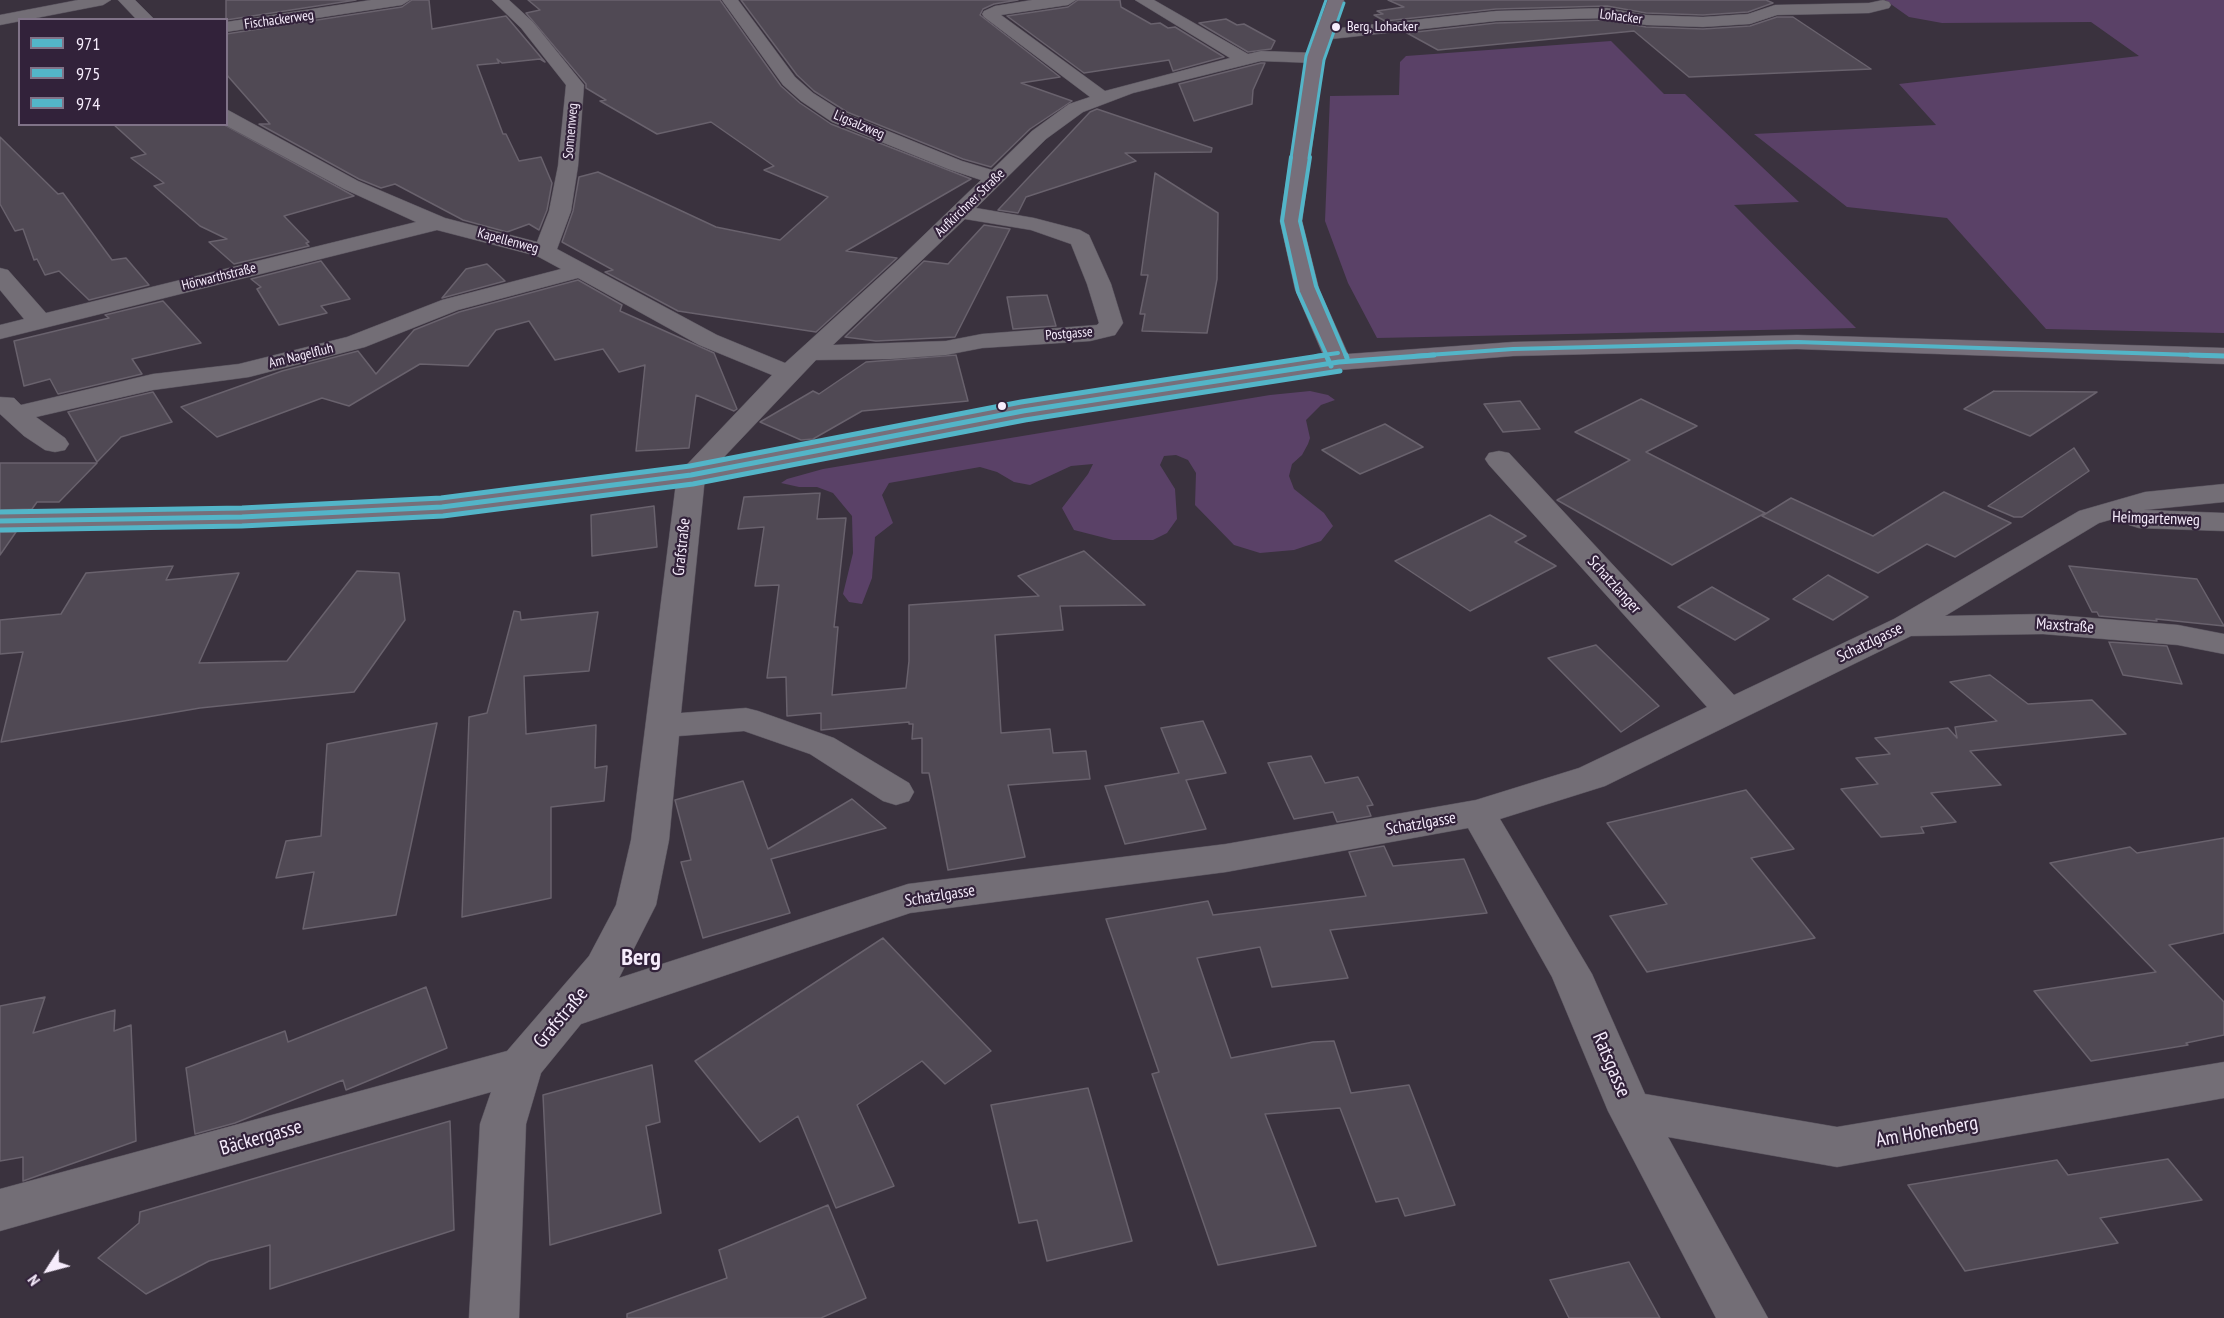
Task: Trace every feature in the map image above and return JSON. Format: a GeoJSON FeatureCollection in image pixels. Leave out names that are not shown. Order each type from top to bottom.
{"type":"FeatureCollection","features":[{"type":"Feature","properties":{"kind":"main road"},"geometry":{"type":"LineString","coordinates":[[1336,0],[1315,58],[1291,221],[1307,289],[1339,362]]}},
{"type":"Feature","properties":{"kind":"main road"},"geometry":{"type":"LineString","coordinates":[[0,521],[242,517],[442,507],[691,475],[1023,411],[1339,362],[1513,349],[1797,342],[2224,356]]}},
{"type":"Feature","properties":{"kind":"street"},"geometry":{"type":"LineString","coordinates":[[0,20],[103,0]]}},
{"type":"Feature","properties":{"kind":"street"},"geometry":{"type":"LineString","coordinates":[[126,0],[145,18]]}},
{"type":"Feature","properties":{"kind":"street","name":"Fischackerweg"},"geometry":{"type":"LineString","coordinates":[[228,27],[402,0]]}},
{"type":"Feature","properties":{"kind":"street","name":"Sonnenweg"},"geometry":{"type":"LineString","coordinates":[[500,0],[527,25],[575,85],[568,166],[560,211],[545,251]]}},
{"type":"Feature","properties":{"kind":"street","name":"Ligsalzweg"},"geometry":{"type":"LineString","coordinates":[[730,0],[789,81],[815,102],[839,118],[956,165],[997,178]]}},
{"type":"Feature","properties":{"kind":"street"},"geometry":{"type":"LineString","coordinates":[[1068,0],[1001,9],[990,14],[1102,97]]}},
{"type":"Feature","properties":{"kind":"street"},"geometry":{"type":"LineString","coordinates":[[1143,0],[1244,59]]}},
{"type":"Feature","properties":{"kind":"street","name":"Lohacker"},"geometry":{"type":"LineString","coordinates":[[1322,35],[1508,15],[1607,13],[1646,20],[1703,22],[1750,19],[1775,10],[1869,8],[1883,5]]}},
{"type":"Feature","properties":{"kind":"street","name":"Aufkirchner Straße"},"geometry":{"type":"LineString","coordinates":[[691,475],[788,373],[906,265],[1039,135],[1076,108],[1102,97],[1244,59],[1261,56],[1315,58]]}},
{"type":"Feature","properties":{"kind":"street","name":"Kapellenweg"},"geometry":{"type":"LineString","coordinates":[[228,117],[341,180],[437,223],[545,251],[708,340],[788,373]]}},
{"type":"Feature","properties":{"kind":"street","name":"Postgasse"},"geometry":{"type":"LineString","coordinates":[[811,353],[891,352],[946,348],[982,341],[1090,334],[1106,330],[1111,323],[1099,284],[1081,240],[1072,235],[1034,224],[960,212]]}},
{"type":"Feature","properties":{"kind":"street","name":"Hörwarthstraße"},"geometry":{"type":"LineString","coordinates":[[0,332],[437,223]]}},
{"type":"Feature","properties":{"kind":"street","name":"Am Nagelfluh"},"geometry":{"type":"LineString","coordinates":[[8,407],[153,382],[240,372],[356,342],[450,305],[580,271]]}},
{"type":"Feature","properties":{"kind":"street"},"geometry":{"type":"LineString","coordinates":[[0,275],[40,322]]}},
{"type":"Feature","properties":{"kind":"street"},"geometry":{"type":"LineString","coordinates":[[8,407],[55,444]]}},
{"type":"Feature","properties":{"kind":"street","name":"Schatzlanger"},"geometry":{"type":"LineString","coordinates":[[1499,459],[1730,711]]}},
{"type":"Feature","properties":{"kind":"street","name":"Grafstraße"},"geometry":{"type":"LineString","coordinates":[[494,1318],[503,1124],[521,1065],[604,967],[636,905],[650,840],[691,475]]}},
{"type":"Feature","properties":{"kind":"street","name":"Schatzlgasse"},"geometry":{"type":"LineString","coordinates":[[568,1011],[908,899],[1226,858],[1478,813],[1592,777],[1730,711],[1905,626],[2089,517],[2145,501],[2224,493]]}},
{"type":"Feature","properties":{"kind":"street","name":"Heimgartenweg"},"geometry":{"type":"LineString","coordinates":[[2089,517],[2224,522]]}},
{"type":"Feature","properties":{"kind":"street","name":"Maxstraße"},"geometry":{"type":"LineString","coordinates":[[1905,626],[2043,624],[2178,635],[2224,644]]}},
{"type":"Feature","properties":{"kind":"street"},"geometry":{"type":"LineString","coordinates":[[662,726],[746,719],[822,746],[896,792]]}},
{"type":"Feature","properties":{"kind":"street","name":"Ratsgasse"},"geometry":{"type":"LineString","coordinates":[[1478,813],[1572,974],[1630,1111],[1743,1318]]}},
{"type":"Feature","properties":{"kind":"street","name":"Bäckergasse"},"geometry":{"type":"LineString","coordinates":[[0,1210],[521,1065]]}},
{"type":"Feature","properties":{"kind":"street","name":"Am Hohenberg"},"geometry":{"type":"LineString","coordinates":[[1630,1111],[1837,1148],[2224,1080]]}},
{"type":"Feature","properties":{"kind":"shaded area"},"geometry":{"type":"Polygon","coordinates":[[[1885,0],[2224,0],[2224,333],[2046,329],[1947,218],[1847,207],[1754,134],[1936,125],[1899,84],[2139,56],[2091,22],[1942,23],[1909,17],[1885,0]]]}},
{"type":"Feature","properties":{"kind":"shaded area"},"geometry":{"type":"Polygon","coordinates":[[[1611,41],[1664,94],[1685,94],[1799,202],[1734,205],[1856,328],[1377,338],[1348,283],[1325,221],[1330,96],[1399,95],[1400,62],[1406,56],[1611,41]]]}},
{"type":"Feature","properties":{"kind":"shaded area"},"geometry":{"type":"Polygon","coordinates":[[[1310,391],[1328,395],[1335,400],[1321,405],[1306,420],[1310,438],[1302,455],[1292,464],[1289,476],[1294,489],[1324,513],[1333,526],[1321,541],[1294,550],[1260,553],[1234,545],[1195,505],[1196,473],[1188,460],[1176,455],[1164,456],[1160,465],[1175,489],[1177,519],[1167,533],[1153,540],[1113,540],[1074,530],[1062,508],[1093,464],[1071,466],[1030,485],[1014,482],[997,472],[980,467],[889,483],[882,495],[893,523],[875,537],[872,578],[862,604],[849,602],[843,594],[853,553],[852,516],[833,493],[817,487],[799,487],[781,483],[787,479],[823,469],[1270,395],[1310,391]]]}},
{"type":"Feature","properties":{"kind":"building"},"geometry":{"type":"Polygon","coordinates":[[[226,0],[356,0],[228,20],[226,18],[226,0]]]}},
{"type":"Feature","properties":{"kind":"building"},"geometry":{"type":"Polygon","coordinates":[[[412,0],[429,0],[432,29],[506,16],[545,62],[540,59],[502,63],[497,59],[499,63],[477,65],[503,134],[506,134],[519,161],[541,157],[552,183],[547,210],[539,230],[529,224],[507,232],[463,220],[395,184],[381,188],[359,179],[259,124],[270,124],[228,76],[228,34],[402,7],[412,0]]]}},
{"type":"Feature","properties":{"kind":"building"},"geometry":{"type":"Polygon","coordinates":[[[528,0],[720,0],[781,86],[800,103],[831,124],[971,179],[846,251],[897,258],[816,332],[678,311],[605,272],[613,270],[562,242],[573,211],[579,177],[598,172],[716,227],[780,240],[828,197],[764,170],[774,166],[711,122],[657,134],[600,101],[606,100],[586,88],[586,84],[526,13],[540,10],[528,0]]]}},
{"type":"Feature","properties":{"kind":"building"},"geometry":{"type":"Polygon","coordinates":[[[741,0],[1018,0],[994,4],[983,9],[980,15],[1060,77],[1021,83],[1072,101],[1030,129],[991,167],[963,159],[847,112],[814,91],[797,75],[741,0]]]}},
{"type":"Feature","properties":{"kind":"building"},"geometry":{"type":"Polygon","coordinates":[[[1078,0],[1120,0],[1121,7],[1151,24],[1160,23],[1168,28],[1175,27],[1224,57],[1173,71],[1169,60],[1084,73],[1007,16],[1068,7],[1078,0]]]}},
{"type":"Feature","properties":{"kind":"building"},"geometry":{"type":"Polygon","coordinates":[[[1388,0],[1766,0],[1773,3],[1748,12],[1703,15],[1646,13],[1607,6],[1496,9],[1385,21],[1374,15],[1383,14],[1377,11],[1404,7],[1388,0]]]}},
{"type":"Feature","properties":{"kind":"building"},"geometry":{"type":"Polygon","coordinates":[[[1777,17],[1793,17],[1871,69],[1689,77],[1634,31],[1438,50],[1407,33],[1496,23],[1607,20],[1646,27],[1703,29],[1750,26],[1777,17]]]}},
{"type":"Feature","properties":{"kind":"building"},"geometry":{"type":"Polygon","coordinates":[[[1226,19],[1237,25],[1244,24],[1275,41],[1271,49],[1248,52],[1199,23],[1226,19]]]}},
{"type":"Feature","properties":{"kind":"building"},"geometry":{"type":"Polygon","coordinates":[[[1265,63],[1253,90],[1252,104],[1194,121],[1179,84],[1265,63]]]}},
{"type":"Feature","properties":{"kind":"building"},"geometry":{"type":"Polygon","coordinates":[[[1097,109],[1212,148],[1211,152],[1125,153],[1136,161],[1026,197],[1018,213],[998,210],[1090,112],[1097,109]]]}},
{"type":"Feature","properties":{"kind":"building"},"geometry":{"type":"Polygon","coordinates":[[[115,126],[227,126],[354,196],[284,216],[309,242],[306,243],[309,246],[234,264],[209,242],[227,239],[200,226],[154,186],[164,183],[131,158],[146,154],[115,126]]]}},
{"type":"Feature","properties":{"kind":"building"},"geometry":{"type":"Polygon","coordinates":[[[0,137],[58,194],[63,193],[112,260],[126,258],[149,285],[89,300],[59,271],[45,275],[37,259],[34,260],[23,229],[15,231],[0,204],[0,137]]]}},
{"type":"Feature","properties":{"kind":"building"},"geometry":{"type":"Polygon","coordinates":[[[1155,173],[1218,213],[1217,279],[1207,333],[1142,331],[1145,314],[1140,314],[1148,275],[1141,275],[1155,173]]]}},
{"type":"Feature","properties":{"kind":"building"},"geometry":{"type":"Polygon","coordinates":[[[984,225],[1010,229],[955,337],[876,341],[845,337],[924,261],[948,264],[984,225]]]}},
{"type":"Feature","properties":{"kind":"building"},"geometry":{"type":"Polygon","coordinates":[[[321,261],[350,299],[321,306],[327,313],[279,325],[257,289],[261,287],[251,279],[321,261]]]}},
{"type":"Feature","properties":{"kind":"building"},"geometry":{"type":"Polygon","coordinates":[[[487,264],[505,281],[442,298],[466,269],[487,264]]]}},
{"type":"Feature","properties":{"kind":"building"},"geometry":{"type":"Polygon","coordinates":[[[578,280],[622,305],[620,311],[714,353],[737,409],[734,411],[696,395],[689,448],[636,451],[645,365],[619,372],[603,349],[555,360],[529,321],[496,330],[468,366],[420,364],[349,406],[322,398],[217,437],[181,407],[282,371],[358,351],[376,374],[414,330],[459,312],[578,280]]]}},
{"type":"Feature","properties":{"kind":"building"},"geometry":{"type":"Polygon","coordinates":[[[1047,295],[1056,326],[1013,329],[1007,297],[1047,295]]]}},
{"type":"Feature","properties":{"kind":"building"},"geometry":{"type":"Polygon","coordinates":[[[163,301],[201,343],[132,359],[142,374],[58,394],[50,379],[24,386],[14,341],[109,318],[105,315],[163,301]]]}},
{"type":"Feature","properties":{"kind":"building"},"geometry":{"type":"Polygon","coordinates":[[[956,355],[968,401],[862,411],[813,439],[801,440],[760,422],[813,391],[819,394],[866,362],[956,355]]]}},
{"type":"Feature","properties":{"kind":"building"},"geometry":{"type":"Polygon","coordinates":[[[1994,391],[2097,392],[2030,436],[1964,409],[1994,391]]]}},
{"type":"Feature","properties":{"kind":"building"},"geometry":{"type":"Polygon","coordinates":[[[153,392],[172,422],[121,437],[97,462],[68,412],[153,392]]]}},
{"type":"Feature","properties":{"kind":"building"},"geometry":{"type":"Polygon","coordinates":[[[1641,399],[1697,426],[1646,452],[1765,513],[1672,565],[1557,500],[1630,460],[1575,432],[1641,399]]]}},
{"type":"Feature","properties":{"kind":"building"},"geometry":{"type":"Polygon","coordinates":[[[1520,401],[1540,429],[1503,432],[1484,404],[1520,401]]]}},
{"type":"Feature","properties":{"kind":"building"},"geometry":{"type":"Polygon","coordinates":[[[1385,424],[1423,447],[1360,474],[1322,450],[1385,424]]]}},
{"type":"Feature","properties":{"kind":"building"},"geometry":{"type":"Polygon","coordinates":[[[2074,448],[2089,471],[2022,517],[2014,517],[1988,506],[2074,448]]]}},
{"type":"Feature","properties":{"kind":"building"},"geometry":{"type":"Polygon","coordinates":[[[0,463],[97,463],[59,502],[37,502],[32,509],[0,510],[0,463]]]}},
{"type":"Feature","properties":{"kind":"building"},"geometry":{"type":"Polygon","coordinates":[[[1944,492],[2011,523],[1955,557],[1927,544],[1878,573],[1762,516],[1791,498],[1873,536],[1944,492]]]}},
{"type":"Feature","properties":{"kind":"building"},"geometry":{"type":"Polygon","coordinates":[[[820,493],[817,519],[846,518],[834,627],[838,627],[832,695],[906,688],[909,661],[909,605],[1039,596],[1018,576],[1084,551],[1145,605],[1060,606],[1063,630],[995,635],[1001,733],[1050,729],[1053,753],[1086,751],[1090,779],[1008,785],[1025,857],[948,870],[929,773],[922,773],[922,738],[912,739],[913,724],[909,722],[821,730],[821,713],[787,716],[786,677],[767,678],[779,585],[755,586],[764,527],[738,529],[744,497],[820,493]]]}},
{"type":"Feature","properties":{"kind":"building"},"geometry":{"type":"Polygon","coordinates":[[[654,506],[657,547],[592,556],[591,515],[654,506]]]}},
{"type":"Feature","properties":{"kind":"building"},"geometry":{"type":"Polygon","coordinates":[[[1490,515],[1526,536],[1515,542],[1556,566],[1470,611],[1395,561],[1490,515]]]}},
{"type":"Feature","properties":{"kind":"building"},"geometry":{"type":"Polygon","coordinates":[[[0,532],[16,532],[0,555],[0,532]]]}},
{"type":"Feature","properties":{"kind":"building"},"geometry":{"type":"Polygon","coordinates":[[[173,566],[166,580],[239,573],[199,663],[287,661],[357,571],[399,573],[405,620],[354,692],[200,708],[1,742],[23,652],[0,654],[0,620],[61,614],[86,573],[173,566]]]}},
{"type":"Feature","properties":{"kind":"building"},"geometry":{"type":"Polygon","coordinates":[[[2069,566],[2197,579],[2224,626],[2099,616],[2097,612],[2092,612],[2069,566]]]}},
{"type":"Feature","properties":{"kind":"building"},"geometry":{"type":"Polygon","coordinates":[[[1828,575],[1868,597],[1833,620],[1793,599],[1828,575]]]}},
{"type":"Feature","properties":{"kind":"building"},"geometry":{"type":"Polygon","coordinates":[[[1712,587],[1769,619],[1735,640],[1678,607],[1712,587]]]}},
{"type":"Feature","properties":{"kind":"building"},"geometry":{"type":"Polygon","coordinates":[[[514,611],[520,612],[521,620],[598,612],[589,671],[524,676],[526,734],[596,725],[595,768],[607,766],[604,801],[551,807],[551,898],[462,917],[469,717],[487,713],[514,611]]]}},
{"type":"Feature","properties":{"kind":"building"},"geometry":{"type":"Polygon","coordinates":[[[2109,642],[2167,646],[2182,684],[2123,675],[2109,642]]]}},
{"type":"Feature","properties":{"kind":"building"},"geometry":{"type":"Polygon","coordinates":[[[1596,645],[1659,706],[1621,732],[1548,658],[1596,645]]]}},
{"type":"Feature","properties":{"kind":"building"},"geometry":{"type":"Polygon","coordinates":[[[1990,675],[2028,704],[2092,700],[2126,734],[1970,751],[2001,785],[1931,793],[1956,822],[1921,827],[1924,833],[1881,837],[1841,789],[1878,784],[1856,758],[1890,754],[1875,738],[1948,728],[1957,738],[1955,727],[1997,721],[1950,682],[1990,675]]]}},
{"type":"Feature","properties":{"kind":"building"},"geometry":{"type":"Polygon","coordinates":[[[1203,721],[1226,773],[1186,780],[1206,829],[1125,844],[1105,786],[1179,773],[1161,728],[1203,721]]]}},
{"type":"Feature","properties":{"kind":"building"},"geometry":{"type":"Polygon","coordinates":[[[437,723],[396,915],[303,929],[314,872],[276,878],[286,841],[321,836],[327,744],[437,723]]]}},
{"type":"Feature","properties":{"kind":"building"},"geometry":{"type":"Polygon","coordinates":[[[1311,756],[1325,783],[1358,777],[1373,805],[1367,806],[1371,816],[1337,822],[1333,812],[1294,819],[1268,763],[1311,756]]]}},
{"type":"Feature","properties":{"kind":"building"},"geometry":{"type":"Polygon","coordinates":[[[743,781],[768,849],[852,799],[886,828],[771,859],[790,913],[703,938],[681,862],[691,860],[675,800],[743,781]]]}},
{"type":"Feature","properties":{"kind":"building"},"geometry":{"type":"Polygon","coordinates":[[[1746,790],[1794,849],[1751,858],[1815,938],[1647,972],[1610,916],[1667,904],[1607,823],[1746,790]]]}},
{"type":"Feature","properties":{"kind":"building"},"geometry":{"type":"Polygon","coordinates":[[[2224,838],[2224,933],[2169,945],[2224,1002],[2224,1035],[2186,1043],[2188,1045],[2091,1061],[2034,991],[2156,972],[2050,863],[2130,847],[2137,853],[2224,838]]]}},
{"type":"Feature","properties":{"kind":"building"},"geometry":{"type":"Polygon","coordinates":[[[1384,846],[1393,866],[1464,859],[1487,913],[1330,930],[1348,978],[1272,987],[1260,947],[1197,958],[1231,1058],[1313,1042],[1334,1041],[1351,1093],[1409,1085],[1455,1205],[1405,1216],[1398,1198],[1376,1202],[1340,1108],[1265,1114],[1316,1246],[1218,1265],[1152,1074],[1159,1072],[1106,919],[1208,901],[1213,915],[1366,896],[1349,852],[1384,846]]]}},
{"type":"Feature","properties":{"kind":"building"},"geometry":{"type":"Polygon","coordinates":[[[883,938],[991,1051],[945,1084],[922,1061],[857,1105],[894,1186],[836,1208],[798,1116],[760,1142],[695,1061],[883,938]]]}},
{"type":"Feature","properties":{"kind":"building"},"geometry":{"type":"Polygon","coordinates":[[[426,987],[447,1048],[346,1090],[343,1080],[235,1123],[195,1134],[186,1068],[285,1031],[288,1042],[426,987]]]}},
{"type":"Feature","properties":{"kind":"building"},"geometry":{"type":"Polygon","coordinates":[[[45,997],[33,1033],[115,1010],[114,1031],[131,1025],[136,1141],[23,1181],[23,1157],[0,1161],[0,1006],[45,997]]]}},
{"type":"Feature","properties":{"kind":"building"},"geometry":{"type":"Polygon","coordinates":[[[652,1065],[660,1122],[646,1126],[661,1213],[550,1245],[543,1095],[652,1065]]]}},
{"type":"Feature","properties":{"kind":"building"},"geometry":{"type":"Polygon","coordinates":[[[1088,1088],[1132,1241],[1047,1261],[1037,1220],[1019,1223],[991,1105],[1088,1088]]]}},
{"type":"Feature","properties":{"kind":"building"},"geometry":{"type":"Polygon","coordinates":[[[450,1121],[454,1230],[270,1289],[270,1245],[209,1261],[146,1294],[98,1258],[139,1223],[140,1212],[450,1121]]]}},
{"type":"Feature","properties":{"kind":"building"},"geometry":{"type":"Polygon","coordinates":[[[2168,1159],[2202,1200],[2100,1218],[2118,1243],[1965,1271],[1908,1185],[2057,1160],[2068,1175],[2168,1159]]]}},
{"type":"Feature","properties":{"kind":"building"},"geometry":{"type":"Polygon","coordinates":[[[828,1205],[866,1298],[821,1318],[627,1318],[627,1314],[727,1278],[719,1250],[828,1205]]]}},
{"type":"Feature","properties":{"kind":"building"},"geometry":{"type":"Polygon","coordinates":[[[1629,1262],[1660,1318],[1569,1318],[1550,1280],[1629,1262]]]}},
{"type":"Feature","properties":{"kind":"transit line","name":"975"},"geometry":{"type":"LineString","coordinates":[[1326,0],[1306,56],[1282,221],[1298,292],[1331,366]]}},
{"type":"Feature","properties":{"kind":"transit line","name":"974"},"geometry":{"type":"LineString","coordinates":[[1344,3],[1324,60],[1300,221],[1316,286],[1347,358]]}},
{"type":"Feature","properties":{"kind":"transit line","name":"971"},"geometry":{"type":"LineString","coordinates":[[0,521],[242,517],[442,507],[691,475],[1023,411],[1339,362],[1513,349],[1797,342],[2224,356]]}},
{"type":"Feature","properties":{"kind":"transit line","name":"974"},"geometry":{"type":"LineString","coordinates":[[0,512],[242,508],[441,498],[690,466],[1021,402],[1338,353]]}},
{"type":"Feature","properties":{"kind":"transit line","name":"975"},"geometry":{"type":"LineString","coordinates":[[0,530],[242,526],[443,516],[693,484],[1025,420],[1340,371]]}},
{"type":"Feature","properties":{"kind":"place","name":"Berg, Lohacker"},"geometry":{"type":"Point","coordinates":[1336,27]}},
{"type":"Feature","properties":{"kind":"district","name":"Berg"},"geometry":{"type":"Point","coordinates":[641,958]}}]}
